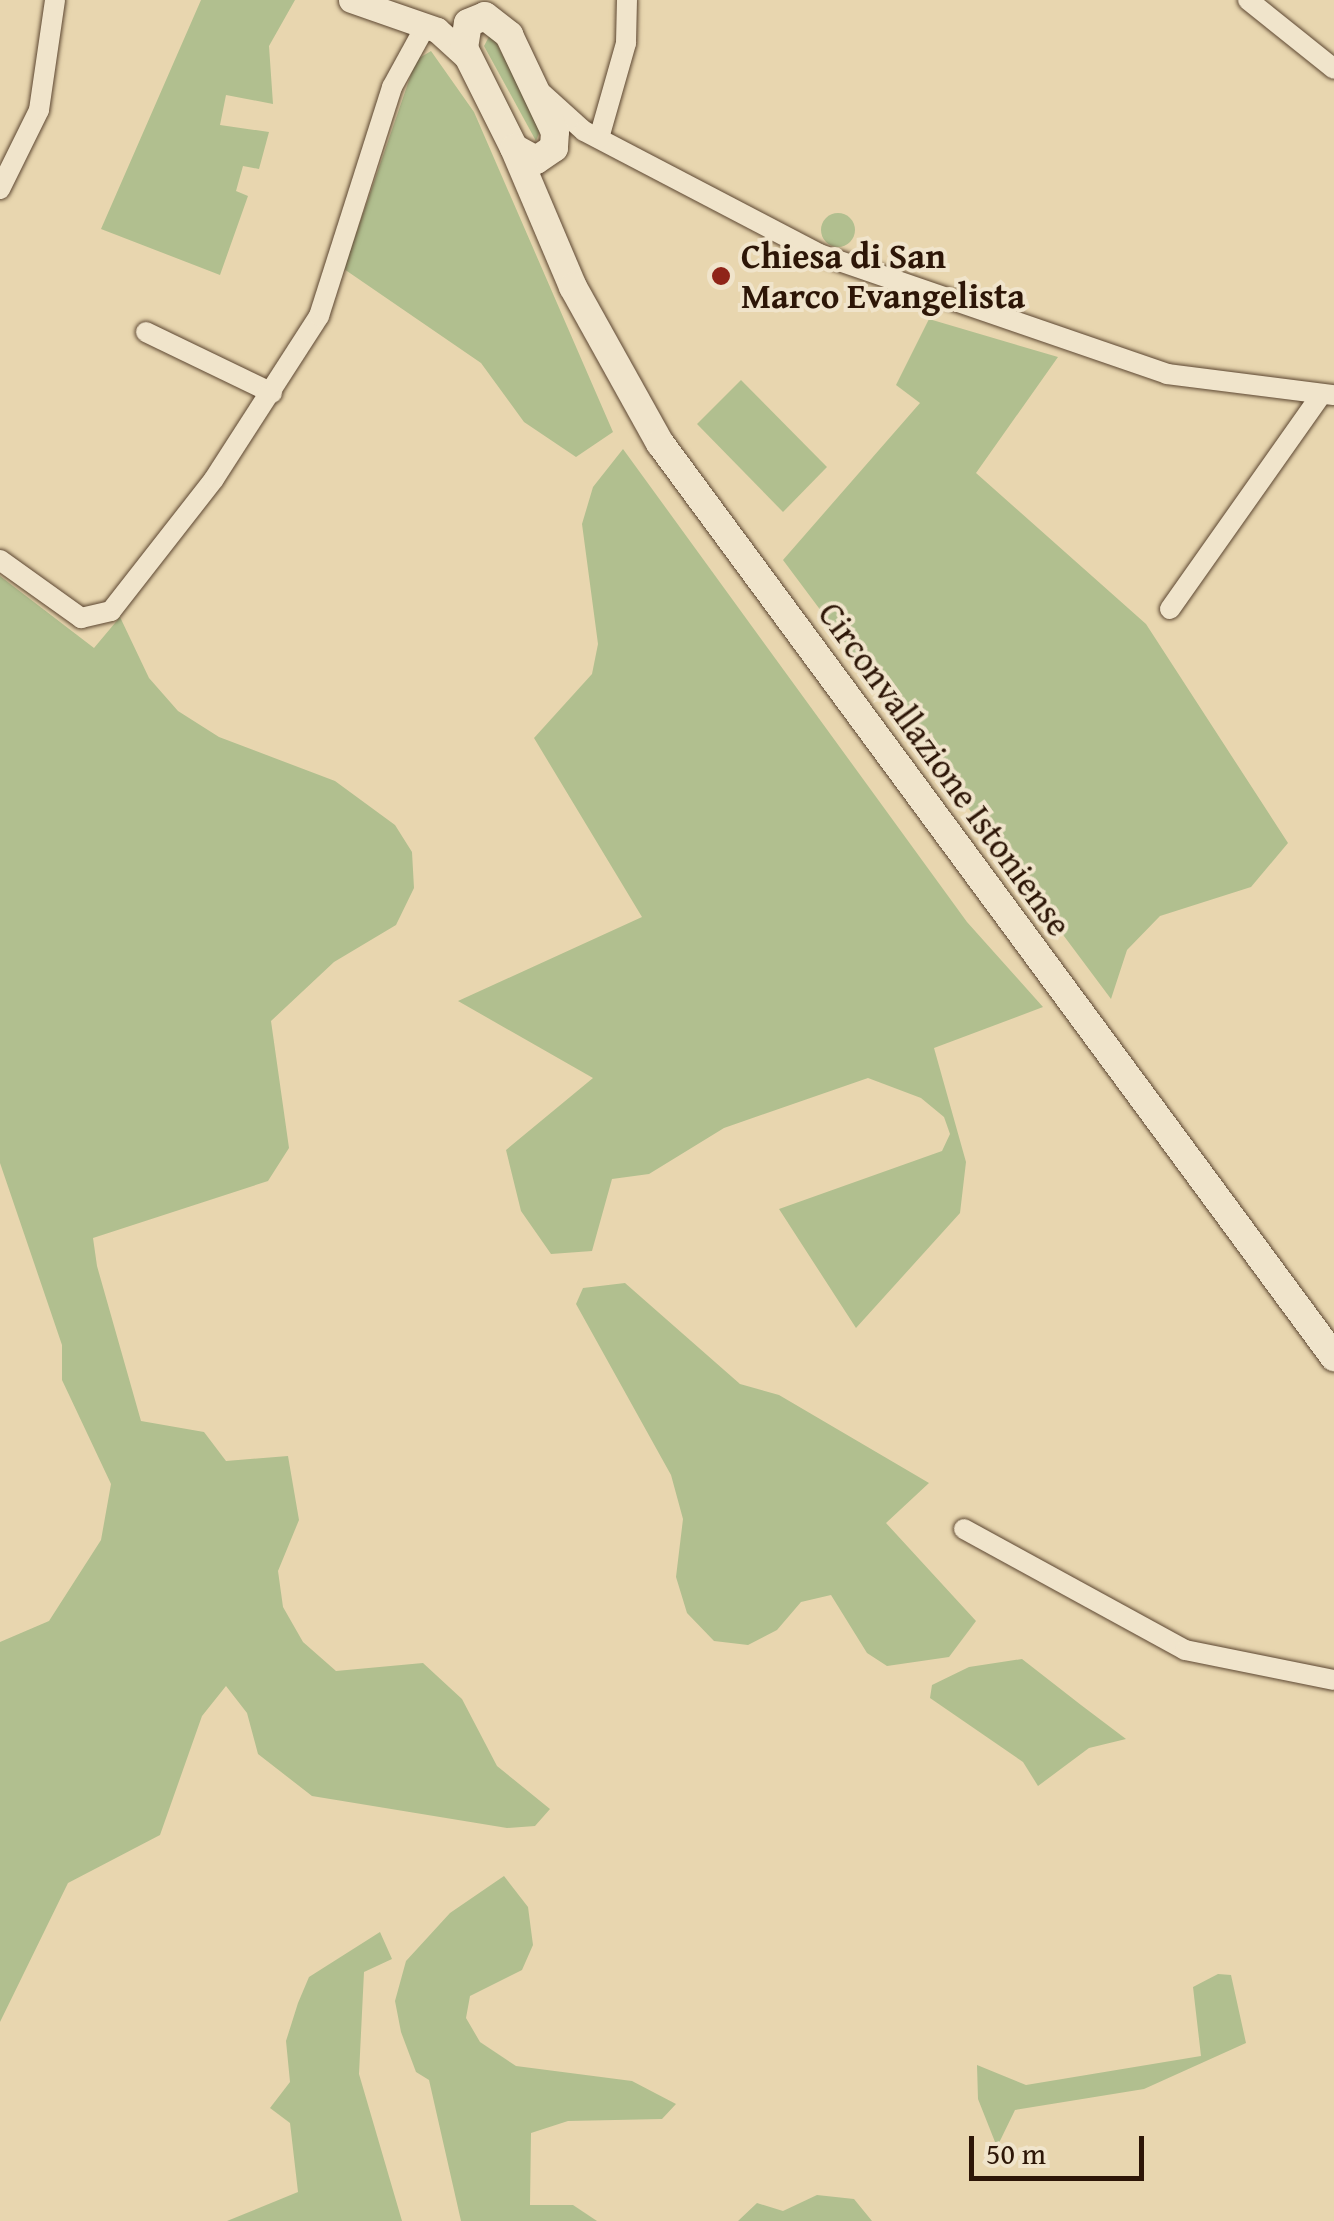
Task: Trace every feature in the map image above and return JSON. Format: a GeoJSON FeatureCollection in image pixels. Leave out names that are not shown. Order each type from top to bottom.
{"type":"FeatureCollection","features":[{"type":"Feature","properties":{"kind":"main road"},"geometry":{"type":"LineString","coordinates":[[469,59],[462,39],[481,14],[529,75],[551,150],[540,199]]}},
{"type":"Feature","properties":{"kind":"main road","name":"Circonvallazione Istoniense"},"geometry":{"type":"LineString","coordinates":[[469,59],[540,199],[573,287],[660,444],[1334,1357]]}},
{"type":"Feature","properties":{"kind":"main road"},"geometry":{"type":"LineString","coordinates":[[514,148],[527,160],[551,150]]}},
{"type":"Feature","properties":{"kind":"street"},"geometry":{"type":"LineString","coordinates":[[0,189],[39,110],[56,0]]}},
{"type":"Feature","properties":{"kind":"street"},"geometry":{"type":"LineString","coordinates":[[350,0],[431,28],[469,59]]}},
{"type":"Feature","properties":{"kind":"street"},"geometry":{"type":"LineString","coordinates":[[551,150],[591,135],[626,43],[627,0]]}},
{"type":"Feature","properties":{"kind":"street"},"geometry":{"type":"LineString","coordinates":[[1248,0],[1334,68]]}},
{"type":"Feature","properties":{"kind":"street"},"geometry":{"type":"LineString","coordinates":[[0,560],[81,618],[111,611],[272,393],[320,316],[392,87],[431,28],[481,14]]}},
{"type":"Feature","properties":{"kind":"street"},"geometry":{"type":"LineString","coordinates":[[529,75],[591,135],[740,219],[882,278],[1166,374],[1328,395],[1170,609]]}},
{"type":"Feature","properties":{"kind":"street"},"geometry":{"type":"LineString","coordinates":[[146,332],[272,393]]}},
{"type":"Feature","properties":{"kind":"street"},"geometry":{"type":"LineString","coordinates":[[964,1529],[1169,1644],[1334,1680]]}},
{"type":"Feature","properties":{"kind":"green space"},"geometry":{"type":"Polygon","coordinates":[[[201,0],[295,0],[269,46],[273,104],[226,95],[220,125],[269,132],[259,169],[243,166],[236,191],[248,196],[220,275],[101,229],[201,0]]]}},
{"type":"Feature","properties":{"kind":"green space"},"geometry":{"type":"Polygon","coordinates":[[[491,33],[541,128],[536,141],[484,46],[491,33]]]}},
{"type":"Feature","properties":{"kind":"green space"},"geometry":{"type":"Polygon","coordinates":[[[431,51],[474,112],[613,432],[576,457],[524,422],[481,363],[344,269],[416,60],[431,51]]]}},
{"type":"Feature","properties":{"kind":"green space"},"geometry":{"type":"Polygon","coordinates":[[[838,213],[850,218],[855,230],[850,242],[838,247],[826,242],[821,230],[826,218],[838,213]]]}},
{"type":"Feature","properties":{"kind":"green space"},"geometry":{"type":"Polygon","coordinates":[[[929,319],[1058,357],[976,473],[1146,624],[1288,843],[1251,887],[1160,916],[1127,950],[1111,999],[783,560],[920,403],[896,385],[929,319]]]}},
{"type":"Feature","properties":{"kind":"green space"},"geometry":{"type":"Polygon","coordinates":[[[741,380],[827,467],[783,512],[697,424],[741,380]]]}},
{"type":"Feature","properties":{"kind":"green space"},"geometry":{"type":"Polygon","coordinates":[[[623,449],[967,922],[1043,1007],[934,1048],[966,1162],[960,1213],[856,1328],[779,1209],[942,1151],[950,1134],[944,1117],[921,1098],[868,1078],[724,1128],[649,1174],[612,1179],[592,1251],[551,1254],[521,1211],[506,1150],[593,1078],[458,1001],[642,917],[534,738],[592,674],[598,644],[582,524],[593,487],[623,449]]]}},
{"type":"Feature","properties":{"kind":"green space"},"geometry":{"type":"Polygon","coordinates":[[[0,576],[94,648],[120,617],[149,678],[178,711],[219,737],[335,781],[395,825],[412,852],[414,888],[396,925],[334,962],[271,1021],[289,1148],[268,1181],[93,1238],[97,1266],[141,1421],[204,1432],[226,1461],[288,1456],[299,1520],[278,1571],[283,1607],[303,1642],[336,1671],[423,1663],[462,1699],[497,1766],[550,1809],[535,1826],[507,1828],[312,1796],[258,1754],[247,1713],[226,1686],[202,1716],[160,1835],[68,1883],[0,2022],[0,1642],[49,1621],[101,1540],[111,1484],[62,1380],[62,1345],[0,1163],[0,576]]]}},
{"type":"Feature","properties":{"kind":"green space"},"geometry":{"type":"Polygon","coordinates":[[[625,1283],[740,1384],[779,1395],[929,1483],[886,1523],[976,1621],[949,1657],[887,1666],[867,1653],[831,1595],[801,1602],[777,1630],[748,1645],[714,1641],[687,1613],[676,1577],[683,1519],[671,1475],[576,1304],[583,1288],[625,1283]]]}},
{"type":"Feature","properties":{"kind":"green space"},"geometry":{"type":"Polygon","coordinates":[[[1022,1659],[1126,1739],[1089,1748],[1038,1786],[1023,1762],[930,1698],[932,1685],[969,1667],[1022,1659]]]}},
{"type":"Feature","properties":{"kind":"green space"},"geometry":{"type":"Polygon","coordinates":[[[504,1876],[528,1907],[533,1945],[522,1970],[470,1996],[466,2018],[480,2042],[516,2066],[632,2081],[676,2104],[662,2119],[568,2121],[531,2133],[530,2205],[573,2205],[597,2221],[461,2221],[429,2080],[416,2072],[401,2032],[395,2001],[406,1961],[450,1913],[504,1876]]]}},
{"type":"Feature","properties":{"kind":"green space"},"geometry":{"type":"Polygon","coordinates":[[[380,1932],[392,1959],[364,1972],[359,2074],[402,2221],[227,2221],[298,2192],[290,2123],[270,2108],[290,2082],[286,2041],[309,1977],[380,1932]]]}},
{"type":"Feature","properties":{"kind":"green space"},"geometry":{"type":"Polygon","coordinates":[[[1218,1974],[1231,1975],[1246,2043],[1144,2089],[1015,2110],[997,2147],[978,2099],[977,2065],[1026,2085],[1201,2056],[1193,1987],[1218,1974]]]}},
{"type":"Feature","properties":{"kind":"green space"},"geometry":{"type":"Polygon","coordinates":[[[817,2195],[854,2199],[872,2221],[738,2221],[757,2203],[783,2211],[817,2195]]]}},
{"type":"Feature","properties":{"kind":"place","name":"Chiesa di San Marco Evangelista"},"geometry":{"type":"Point","coordinates":[721,276]}}]}
